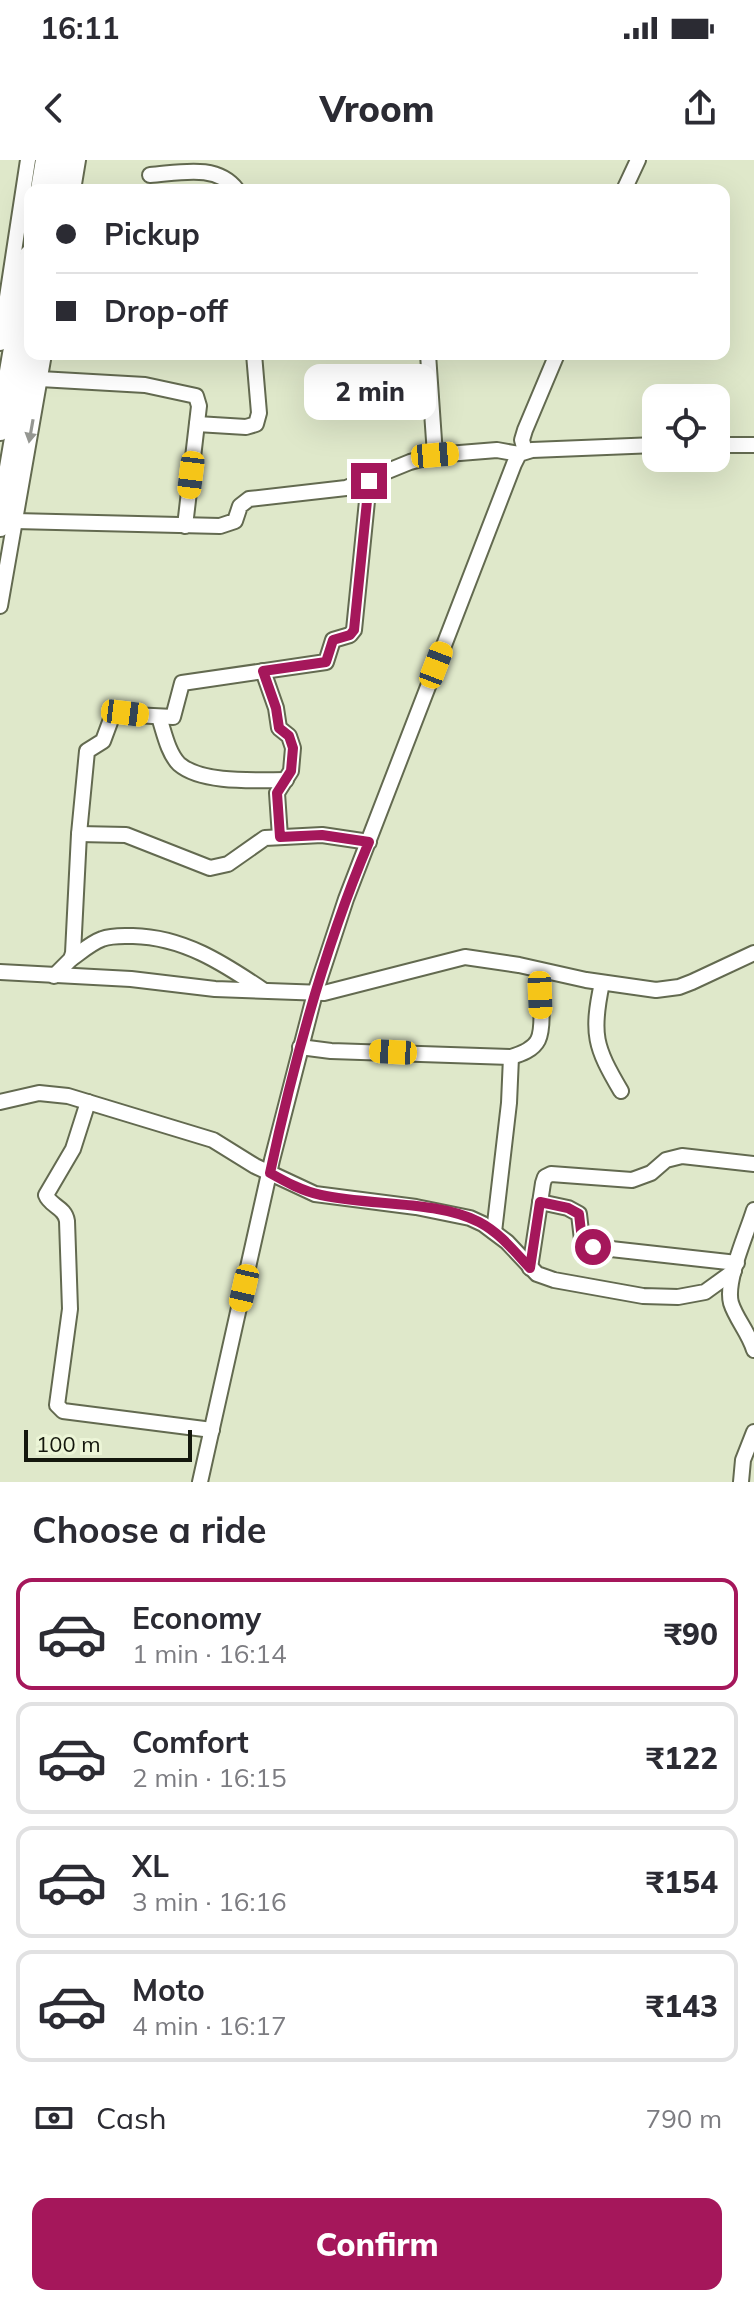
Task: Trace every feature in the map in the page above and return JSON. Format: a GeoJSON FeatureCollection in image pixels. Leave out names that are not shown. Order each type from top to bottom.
{"type":"FeatureCollection","features":[{"type":"Feature","properties":{"kind":"highway"},"geometry":{"type":"LineString","coordinates":[[42,184],[46,160]]}},
{"type":"Feature","properties":{"kind":"highway"},"geometry":{"type":"LineString","coordinates":[[59,184],[64,160]]}},
{"type":"Feature","properties":{"kind":"highway"},"geometry":{"type":"LineString","coordinates":[[0,430],[24,290]]}},
{"type":"Feature","properties":{"kind":"highway"},"geometry":{"type":"LineString","coordinates":[[8,523],[29,360]]}},
{"type":"Feature","properties":{"kind":"street"},"geometry":{"type":"LineString","coordinates":[[24,184],[28,160]]}},
{"type":"Feature","properties":{"kind":"street"},"geometry":{"type":"LineString","coordinates":[[74,184],[78,160]]}},
{"type":"Feature","properties":{"kind":"street"},"geometry":{"type":"LineString","coordinates":[[627,184],[638,160]]}},
{"type":"Feature","properties":{"kind":"street"},"geometry":{"type":"LineString","coordinates":[[150,175],[210,173],[232,184]]}},
{"type":"Feature","properties":{"kind":"street"},"geometry":{"type":"LineString","coordinates":[[0,343],[24,186]]}},
{"type":"Feature","properties":{"kind":"street"},"geometry":{"type":"LineString","coordinates":[[0,606],[8,523],[43,360]]}},
{"type":"Feature","properties":{"kind":"street"},"geometry":{"type":"LineString","coordinates":[[197,424],[246,427],[256,424],[259,413],[255,360]]}},
{"type":"Feature","properties":{"kind":"street"},"geometry":{"type":"LineString","coordinates":[[428,360],[435,455]]}},
{"type":"Feature","properties":{"kind":"street"},"geometry":{"type":"LineString","coordinates":[[200,1482],[207,1428],[264,1170],[300,1047],[307,992],[338,919],[361,841],[554,360]]}},
{"type":"Feature","properties":{"kind":"street"},"geometry":{"type":"LineString","coordinates":[[40,379],[145,385],[190,393],[199,400],[185,526]]}},
{"type":"Feature","properties":{"kind":"street"},"geometry":{"type":"LineString","coordinates":[[730,445],[754,445]]}},
{"type":"Feature","properties":{"kind":"street"},"geometry":{"type":"LineString","coordinates":[[8,523],[220,526],[232,524],[240,506],[249,499],[341,489],[435,455],[642,446]]}},
{"type":"Feature","properties":{"kind":"street"},"geometry":{"type":"LineString","coordinates":[[71,959],[87,751],[103,741],[113,714],[119,712],[169,718],[175,714],[177,694],[182,683],[326,662],[333,640],[350,635],[354,630],[369,481]]}},
{"type":"Feature","properties":{"kind":"street"},"geometry":{"type":"LineString","coordinates":[[263,671],[276,708],[279,728],[292,741],[293,766],[277,793],[280,837]]}},
{"type":"Feature","properties":{"kind":"street"},"geometry":{"type":"LineString","coordinates":[[159,717],[173,755],[184,767],[208,776],[286,780]]}},
{"type":"Feature","properties":{"kind":"street"},"geometry":{"type":"LineString","coordinates":[[79,834],[126,835],[210,868],[228,864],[258,842],[280,837],[322,835],[361,841]]}},
{"type":"Feature","properties":{"kind":"street"},"geometry":{"type":"LineString","coordinates":[[54,976],[71,959],[103,939],[127,936],[162,938],[214,959],[264,991]]}},
{"type":"Feature","properties":{"kind":"street"},"geometry":{"type":"LineString","coordinates":[[0,972],[264,991],[332,992],[457,958],[497,961],[602,983],[656,990],[679,987],[754,953]]}},
{"type":"Feature","properties":{"kind":"street"},"geometry":{"type":"LineString","coordinates":[[300,1047],[331,1051],[511,1057],[533,1046],[538,1039],[539,970]]}},
{"type":"Feature","properties":{"kind":"street"},"geometry":{"type":"LineString","coordinates":[[602,983],[596,1018],[599,1051],[621,1091]]}},
{"type":"Feature","properties":{"kind":"street"},"geometry":{"type":"LineString","coordinates":[[494,1232],[509,1103],[511,1057]]}},
{"type":"Feature","properties":{"kind":"street"},"geometry":{"type":"LineString","coordinates":[[0,1102],[59,1093],[213,1140],[264,1170],[315,1194],[470,1218],[494,1232],[530,1268],[554,1280],[660,1297],[705,1292],[735,1267]]}},
{"type":"Feature","properties":{"kind":"street"},"geometry":{"type":"LineString","coordinates":[[88,1102],[73,1149],[46,1195],[63,1212],[67,1221],[70,1309],[57,1405],[63,1411],[207,1428]]}},
{"type":"Feature","properties":{"kind":"street"},"geometry":{"type":"LineString","coordinates":[[530,1268],[545,1177],[551,1174],[632,1180],[651,1173],[666,1160],[682,1156],[754,1164]]}},
{"type":"Feature","properties":{"kind":"street"},"geometry":{"type":"LineString","coordinates":[[540,1202],[568,1208],[579,1214],[582,1240],[593,1247],[735,1267]]}},
{"type":"Feature","properties":{"kind":"street"},"geometry":{"type":"LineString","coordinates":[[754,1210],[735,1267],[732,1305],[754,1350]]}},
{"type":"Feature","properties":{"kind":"street"},"geometry":{"type":"LineString","coordinates":[[741,1482],[743,1460],[754,1432]]}},
{"type":"Feature","properties":{"kind":"route"},"geometry":{"type":"LineString","coordinates":[[369,481],[354,630],[350,635],[333,640],[326,662],[263,671],[278,715],[279,728],[289,736],[293,748],[293,766],[277,793],[280,837],[330,835],[369,842],[338,919],[315,993],[270,1173],[306,1191],[324,1196],[416,1207],[470,1218],[507,1242],[530,1268],[540,1202],[568,1208],[579,1214],[582,1240],[593,1247]]}}]}
